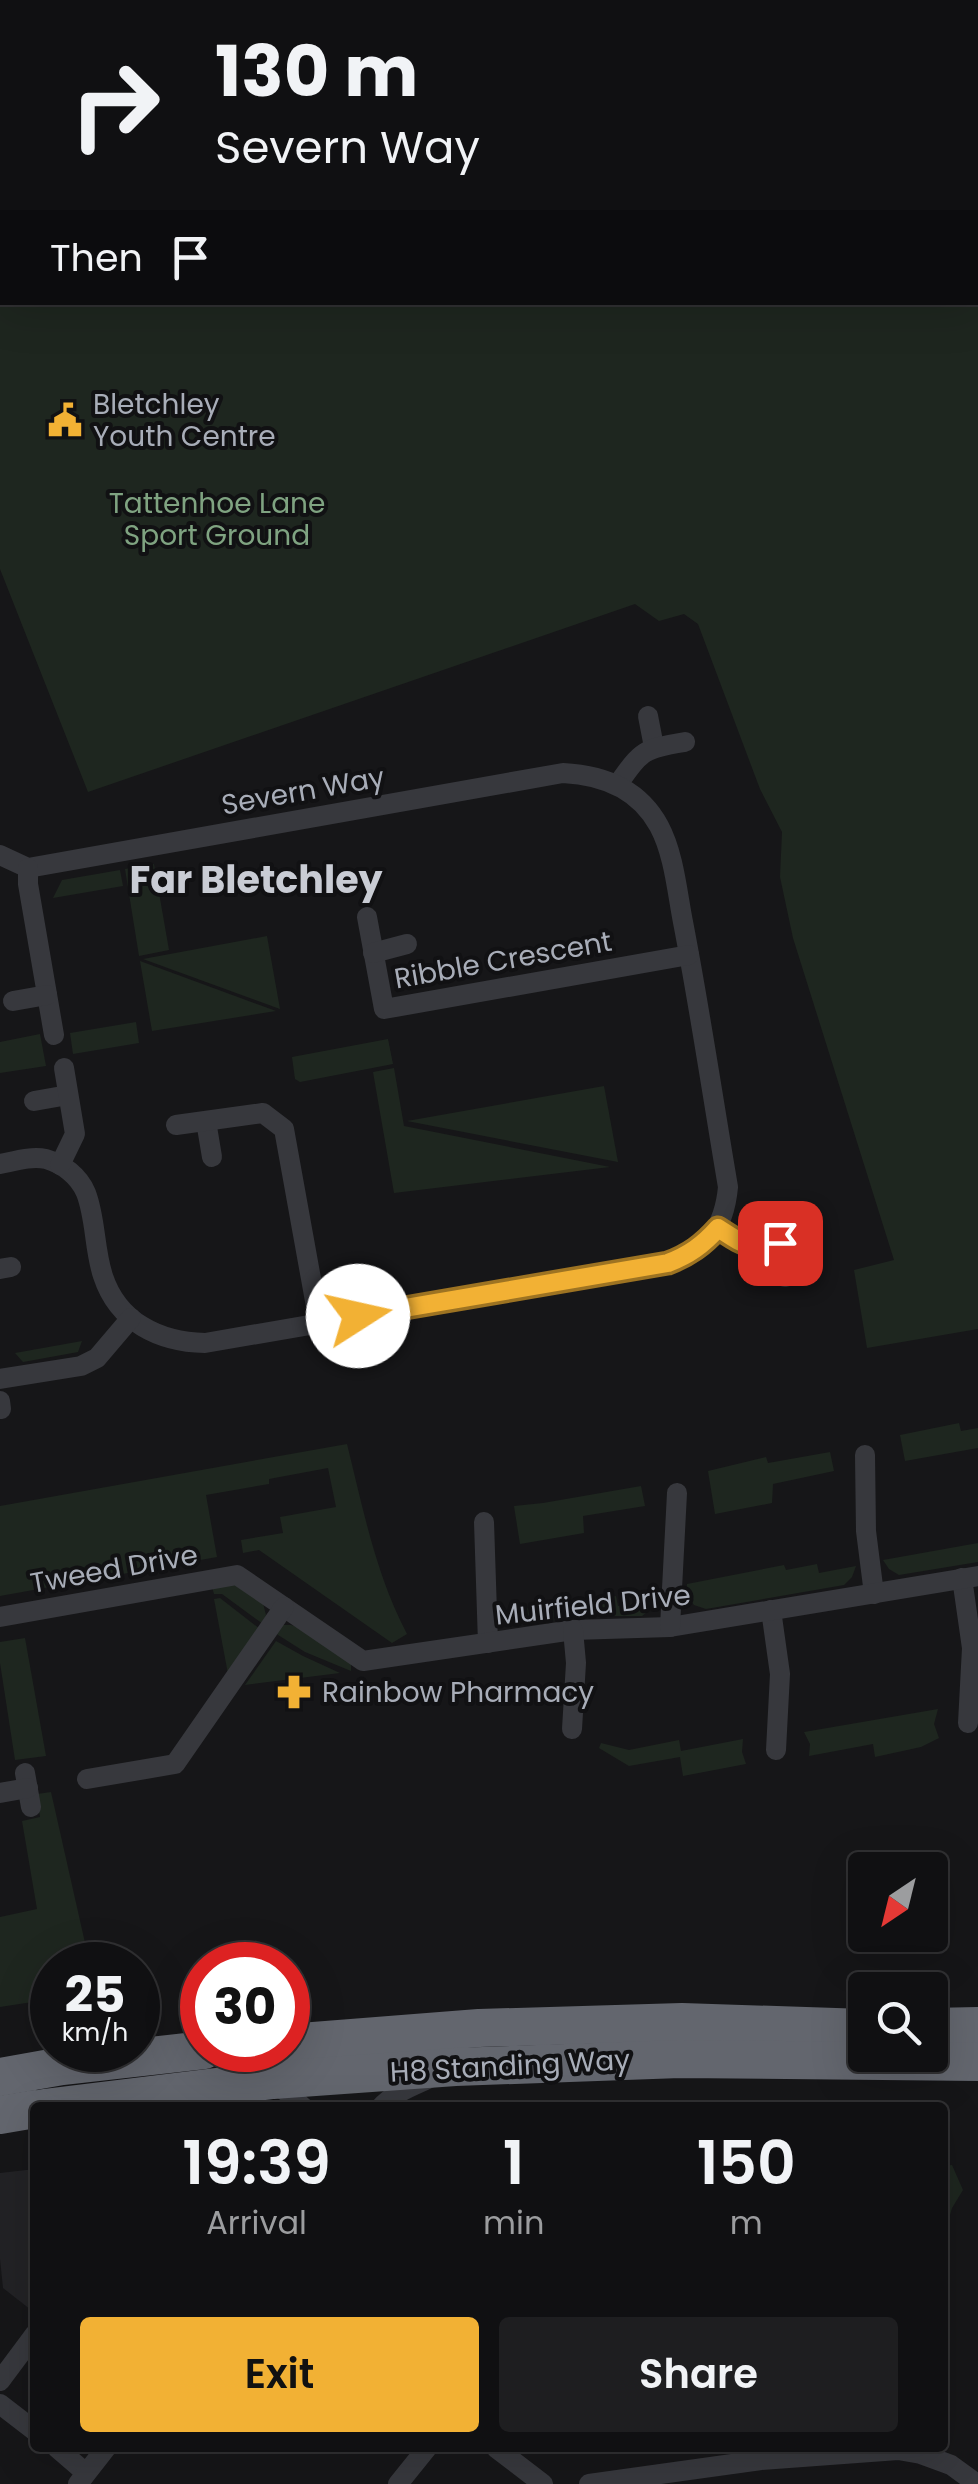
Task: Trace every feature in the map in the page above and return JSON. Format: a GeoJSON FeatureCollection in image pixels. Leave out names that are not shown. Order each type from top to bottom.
{"type":"FeatureCollection","features":[{"type":"Feature","properties":{"kind":"highway","name":"H8 Standing Way"},"geometry":{"type":"LineString","coordinates":[[310,2040],[479,2028],[682,2022],[848,2027]]}},
{"type":"Feature","properties":{"kind":"highway"},"geometry":{"type":"LineString","coordinates":[[948,2027],[978,2026]]}},
{"type":"Feature","properties":{"kind":"highway"},"geometry":{"type":"LineString","coordinates":[[0,2077],[180,2052]]}},
{"type":"Feature","properties":{"kind":"highway","name":"H8 Standing Way"},"geometry":{"type":"LineString","coordinates":[[82,2102],[273,2080],[455,2067],[680,2059],[978,2062]]}},
{"type":"Feature","properties":{"kind":"highway"},"geometry":{"type":"LineString","coordinates":[[0,2115],[30,2110]]}},
{"type":"Feature","properties":{"kind":"street"},"geometry":{"type":"LineString","coordinates":[[648,716],[654,747]]}},
{"type":"Feature","properties":{"kind":"street"},"geometry":{"type":"LineString","coordinates":[[0,1164],[32,1158],[60,1165],[76,1176],[86,1194],[102,1275],[113,1298],[152,1333],[178,1342],[204,1343],[668,1263],[696,1250],[718,1228],[728,1188],[689,955],[668,850],[658,824],[640,801],[618,784],[640,753],[685,742]]}},
{"type":"Feature","properties":{"kind":"street","name":"Severn Way"},"geometry":{"type":"LineString","coordinates":[[28,868],[564,774],[590,775],[618,784]]}},
{"type":"Feature","properties":{"kind":"street"},"geometry":{"type":"LineString","coordinates":[[0,856],[28,868],[54,1035]]}},
{"type":"Feature","properties":{"kind":"street","name":"Ribble Crescent"},"geometry":{"type":"LineString","coordinates":[[367,917],[384,1009],[689,955]]}},
{"type":"Feature","properties":{"kind":"street","name":"Ribble Crescent"},"geometry":{"type":"LineString","coordinates":[[373,952],[407,944]]}},
{"type":"Feature","properties":{"kind":"street"},"geometry":{"type":"LineString","coordinates":[[13,1001],[47,995]]}},
{"type":"Feature","properties":{"kind":"street"},"geometry":{"type":"LineString","coordinates":[[60,1165],[75,1134],[64,1068]]}},
{"type":"Feature","properties":{"kind":"street"},"geometry":{"type":"LineString","coordinates":[[34,1102],[68,1095]]}},
{"type":"Feature","properties":{"kind":"street"},"geometry":{"type":"LineString","coordinates":[[176,1125],[263,1112],[284,1128],[318,1323]]}},
{"type":"Feature","properties":{"kind":"street"},"geometry":{"type":"LineString","coordinates":[[206,1120],[212,1157]]}},
{"type":"Feature","properties":{"kind":"street"},"geometry":{"type":"LineString","coordinates":[[718,1228],[755,1248],[807,1238]]}},
{"type":"Feature","properties":{"kind":"street"},"geometry":{"type":"LineString","coordinates":[[780,1243],[785,1277]]}},
{"type":"Feature","properties":{"kind":"street"},"geometry":{"type":"LineString","coordinates":[[0,1379],[81,1366],[96,1358],[131,1318]]}},
{"type":"Feature","properties":{"kind":"street"},"geometry":{"type":"LineString","coordinates":[[0,1401],[1,1408]]}},
{"type":"Feature","properties":{"kind":"street"},"geometry":{"type":"LineString","coordinates":[[865,1455],[866,1531],[874,1594]]}},
{"type":"Feature","properties":{"kind":"street"},"geometry":{"type":"LineString","coordinates":[[670,1627],[677,1493]]}},
{"type":"Feature","properties":{"kind":"street"},"geometry":{"type":"LineString","coordinates":[[484,1522],[488,1643]]}},
{"type":"Feature","properties":{"kind":"street","name":"Muirfield Drive"},"geometry":{"type":"LineString","coordinates":[[237,1575],[364,1660],[573,1630],[670,1627],[970,1577]]}},
{"type":"Feature","properties":{"kind":"street","name":"Tweed Drive"},"geometry":{"type":"LineString","coordinates":[[0,1617],[237,1575]]}},
{"type":"Feature","properties":{"kind":"street"},"geometry":{"type":"LineString","coordinates":[[968,1723],[970,1577]]}},
{"type":"Feature","properties":{"kind":"street"},"geometry":{"type":"LineString","coordinates":[[87,1779],[175,1764],[284,1607]]}},
{"type":"Feature","properties":{"kind":"street"},"geometry":{"type":"LineString","coordinates":[[771,1610],[780,1674],[776,1750]]}},
{"type":"Feature","properties":{"kind":"street"},"geometry":{"type":"LineString","coordinates":[[572,1729],[576,1663],[573,1630]]}},
{"type":"Feature","properties":{"kind":"street"},"geometry":{"type":"LineString","coordinates":[[0,1793],[28,1789]]}},
{"type":"Feature","properties":{"kind":"street"},"geometry":{"type":"LineString","coordinates":[[385,2102],[455,2067]]}},
{"type":"Feature","properties":{"kind":"street"},"geometry":{"type":"LineString","coordinates":[[273,2080],[297,2102]]}},
{"type":"Feature","properties":{"kind":"street"},"geometry":{"type":"LineString","coordinates":[[0,2381],[30,2341]]}},
{"type":"Feature","properties":{"kind":"street"},"geometry":{"type":"LineString","coordinates":[[0,2404],[30,2427]]}},
{"type":"Feature","properties":{"kind":"street"},"geometry":{"type":"LineString","coordinates":[[59,2452],[82,2479],[103,2452]]}},
{"type":"Feature","properties":{"kind":"street"},"geometry":{"type":"LineString","coordinates":[[398,2484],[424,2452]]}},
{"type":"Feature","properties":{"kind":"street"},"geometry":{"type":"LineString","coordinates":[[501,2452],[543,2484]]}},
{"type":"Feature","properties":{"kind":"street"},"geometry":{"type":"LineString","coordinates":[[589,2484],[760,2454],[829,2452]]}},
{"type":"Feature","properties":{"kind":"street"},"geometry":{"type":"LineString","coordinates":[[910,2452],[951,2466],[977,2484]]}},
{"type":"Feature","properties":{"kind":"shaded area"},"geometry":{"type":"Polygon","coordinates":[[[30,2170],[30,2309],[3,2288],[0,2173],[30,2170]]]}},
{"type":"Feature","properties":{"kind":"green space","name":"Tattenhoe Lane Sport Ground"},"geometry":{"type":"Polygon","coordinates":[[[0,305],[978,305],[978,1329],[867,1348],[854,1270],[894,1260],[793,938],[780,877],[782,832],[760,789],[698,624],[684,614],[659,621],[635,604],[88,792],[0,569],[0,305]]]}},
{"type":"Feature","properties":{"kind":"green space"},"geometry":{"type":"Polygon","coordinates":[[[154,864],[169,950],[139,956],[125,869],[154,864]]]}},
{"type":"Feature","properties":{"kind":"green space"},"geometry":{"type":"Polygon","coordinates":[[[120,870],[123,886],[53,898],[62,880],[120,870]]]}},
{"type":"Feature","properties":{"kind":"green space"},"geometry":{"type":"Polygon","coordinates":[[[267,936],[280,1009],[143,959],[267,936]]]}},
{"type":"Feature","properties":{"kind":"green space"},"geometry":{"type":"Polygon","coordinates":[[[140,961],[276,1011],[152,1031],[140,961]]]}},
{"type":"Feature","properties":{"kind":"green space"},"geometry":{"type":"Polygon","coordinates":[[[136,1022],[139,1043],[73,1054],[70,1033],[136,1022]]]}},
{"type":"Feature","properties":{"kind":"green space"},"geometry":{"type":"Polygon","coordinates":[[[40,1034],[46,1066],[0,1073],[0,1042],[40,1034]]]}},
{"type":"Feature","properties":{"kind":"green space"},"geometry":{"type":"Polygon","coordinates":[[[388,1039],[393,1064],[300,1082],[295,1079],[292,1057],[388,1039]]]}},
{"type":"Feature","properties":{"kind":"green space"},"geometry":{"type":"Polygon","coordinates":[[[394,1068],[404,1126],[610,1167],[394,1193],[373,1072],[394,1068]]]}},
{"type":"Feature","properties":{"kind":"green space"},"geometry":{"type":"Polygon","coordinates":[[[604,1086],[618,1162],[407,1121],[604,1086]]]}},
{"type":"Feature","properties":{"kind":"green space"},"geometry":{"type":"Polygon","coordinates":[[[82,1341],[78,1352],[23,1362],[15,1353],[82,1341]]]}},
{"type":"Feature","properties":{"kind":"green space"},"geometry":{"type":"Polygon","coordinates":[[[959,1423],[961,1431],[978,1428],[978,1448],[905,1461],[900,1435],[959,1423]]]}},
{"type":"Feature","properties":{"kind":"green space"},"geometry":{"type":"Polygon","coordinates":[[[347,1444],[379,1565],[407,1634],[392,1643],[259,1550],[243,1553],[241,1540],[283,1533],[280,1517],[336,1507],[328,1468],[206,1495],[217,1557],[0,1596],[0,1506],[347,1444]]]}},
{"type":"Feature","properties":{"kind":"green space"},"geometry":{"type":"Polygon","coordinates":[[[830,1452],[834,1471],[773,1484],[772,1503],[715,1514],[708,1471],[766,1457],[768,1463],[830,1452]]]}},
{"type":"Feature","properties":{"kind":"green space"},"geometry":{"type":"Polygon","coordinates":[[[641,1486],[645,1506],[583,1516],[584,1533],[520,1544],[514,1506],[641,1486]]]}},
{"type":"Feature","properties":{"kind":"green space"},"geometry":{"type":"Polygon","coordinates":[[[978,1543],[978,1562],[899,1575],[883,1560],[978,1543]]]}},
{"type":"Feature","properties":{"kind":"green space"},"geometry":{"type":"Polygon","coordinates":[[[817,1564],[819,1573],[856,1566],[844,1585],[706,1609],[694,1605],[686,1594],[687,1584],[784,1565],[786,1570],[817,1564]]]}},
{"type":"Feature","properties":{"kind":"green space"},"geometry":{"type":"Polygon","coordinates":[[[234,1584],[263,1603],[263,1624],[222,1594],[214,1594],[212,1587],[234,1584]]]}},
{"type":"Feature","properties":{"kind":"green space"},"geometry":{"type":"Polygon","coordinates":[[[616,1596],[618,1606],[657,1599],[642,1616],[592,1616],[516,1625],[500,1612],[616,1596]]]}},
{"type":"Feature","properties":{"kind":"green space"},"geometry":{"type":"Polygon","coordinates":[[[220,1598],[260,1629],[228,1674],[214,1599],[220,1598]]]}},
{"type":"Feature","properties":{"kind":"green space"},"geometry":{"type":"Polygon","coordinates":[[[282,1625],[300,1628],[351,1663],[351,1671],[305,1652],[275,1633],[282,1625]]]}},
{"type":"Feature","properties":{"kind":"green space"},"geometry":{"type":"Polygon","coordinates":[[[25,1638],[46,1756],[15,1760],[0,1642],[25,1638]]]}},
{"type":"Feature","properties":{"kind":"green space"},"geometry":{"type":"Polygon","coordinates":[[[276,1641],[303,1656],[340,1673],[245,1685],[276,1641]]]}},
{"type":"Feature","properties":{"kind":"green space"},"geometry":{"type":"Polygon","coordinates":[[[938,1709],[934,1724],[939,1738],[921,1747],[875,1757],[873,1744],[809,1756],[810,1744],[804,1732],[938,1709]]]}},
{"type":"Feature","properties":{"kind":"green space"},"geometry":{"type":"Polygon","coordinates":[[[743,1739],[746,1764],[683,1776],[680,1757],[629,1766],[599,1748],[601,1743],[629,1750],[679,1740],[681,1751],[743,1739]]]}},
{"type":"Feature","properties":{"kind":"green space"},"geometry":{"type":"Polygon","coordinates":[[[51,1792],[85,1942],[30,1942],[30,2002],[0,2007],[0,1917],[37,1909],[22,1821],[40,1817],[37,1794],[51,1792]]]}},
{"type":"Feature","properties":{"kind":"green space"},"geometry":{"type":"Polygon","coordinates":[[[948,2165],[952,2165],[963,2190],[948,2222],[948,2165]]]}},
{"type":"Feature","properties":{"kind":"place","name":"Bletchley Youth Centre"},"geometry":{"type":"Point","coordinates":[65,420]}},
{"type":"Feature","properties":{"kind":"place","name":"Rainbow Pharmacy"},"geometry":{"type":"Point","coordinates":[294,1692]}},
{"type":"Feature","properties":{"kind":"district","name":"Far Bletchley"},"geometry":{"type":"Point","coordinates":[256,879]}},
{"type":"Feature","properties":{"kind":"route"},"geometry":{"type":"LineString","coordinates":[[358,1316],[668,1263],[705,1244],[718,1228],[755,1248],[780,1243]]}}]}
